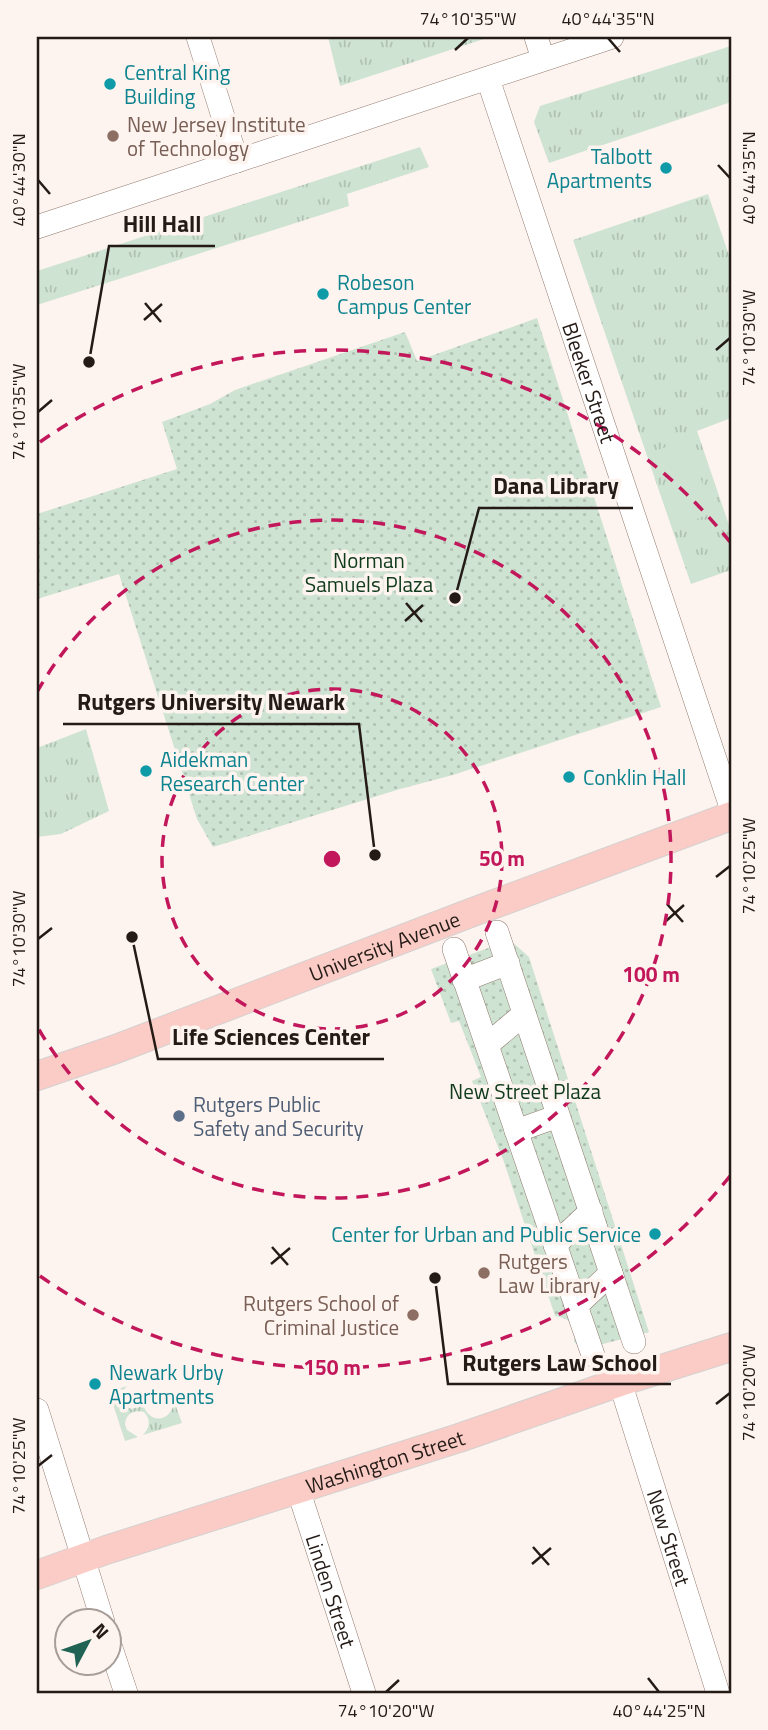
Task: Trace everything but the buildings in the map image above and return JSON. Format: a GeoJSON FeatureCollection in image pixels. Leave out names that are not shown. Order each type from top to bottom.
{"type":"FeatureCollection","features":[{"type":"Feature","properties":{"kind":"main road","name":"University Avenue"},"geometry":{"type":"LineString","coordinates":[[37,1076],[116,1049],[731,816]]}},
{"type":"Feature","properties":{"kind":"main road","name":"Washington Street"},"geometry":{"type":"LineString","coordinates":[[37,1575],[731,1347]]}},
{"type":"Feature","properties":{"kind":"street"},"geometry":{"type":"LineString","coordinates":[[198,37],[237,161]]}},
{"type":"Feature","properties":{"kind":"street"},"geometry":{"type":"LineString","coordinates":[[536,37],[543,59]]}},
{"type":"Feature","properties":{"kind":"street"},"geometry":{"type":"LineString","coordinates":[[37,227],[612,37]]}},
{"type":"Feature","properties":{"kind":"street","name":"Bleeker Street"},"geometry":{"type":"LineString","coordinates":[[488,79],[731,807]]}},
{"type":"Feature","properties":{"kind":"street"},"geometry":{"type":"LineString","coordinates":[[497,932],[634,1342]]}},
{"type":"Feature","properties":{"kind":"street"},"geometry":{"type":"LineString","coordinates":[[454,949],[593,1355]]}},
{"type":"Feature","properties":{"kind":"street"},"geometry":{"type":"LineString","coordinates":[[464,980],[508,963]]}},
{"type":"Feature","properties":{"kind":"street"},"geometry":{"type":"LineString","coordinates":[[486,1045],[524,1014]]}},
{"type":"Feature","properties":{"kind":"street"},"geometry":{"type":"LineString","coordinates":[[516,1131],[558,1116]]}},
{"type":"Feature","properties":{"kind":"street"},"geometry":{"type":"LineString","coordinates":[[555,1245],[591,1211]]}},
{"type":"Feature","properties":{"kind":"street"},"geometry":{"type":"LineString","coordinates":[[576,1306],[611,1273]]}},
{"type":"Feature","properties":{"kind":"street","name":"New Street"},"geometry":{"type":"LineString","coordinates":[[620,1382],[718,1693]]}},
{"type":"Feature","properties":{"kind":"street"},"geometry":{"type":"LineString","coordinates":[[37,1410],[99,1608]]}},
{"type":"Feature","properties":{"kind":"street","name":"Linden Street"},"geometry":{"type":"LineString","coordinates":[[298,1489],[363,1693]]}},
{"type":"Feature","properties":{"kind":"green space"},"geometry":{"type":"Polygon","coordinates":[[[328,37],[490,37],[340,86],[328,37]]]}},
{"type":"Feature","properties":{"kind":"green space"},"geometry":{"type":"Polygon","coordinates":[[[731,46],[731,102],[549,163],[534,122],[540,106],[731,46]]]}},
{"type":"Feature","properties":{"kind":"green space"},"geometry":{"type":"Polygon","coordinates":[[[420,147],[429,167],[347,194],[349,206],[37,305],[37,271],[420,147]]]}},
{"type":"Feature","properties":{"kind":"green space"},"geometry":{"type":"Polygon","coordinates":[[[708,194],[731,261],[731,418],[697,431],[731,531],[731,570],[691,584],[573,240],[708,194]]]}},
{"type":"Feature","properties":{"kind":"green space","name":"Norman Samuels Plaza"},"geometry":{"type":"Polygon","coordinates":[[[537,318],[661,707],[453,775],[213,847],[197,819],[119,574],[37,599],[37,514],[177,469],[162,422],[210,404],[235,390],[405,332],[417,361],[537,318]]]}},
{"type":"Feature","properties":{"kind":"green space"},"geometry":{"type":"Polygon","coordinates":[[[687,440],[713,513],[683,524],[657,450],[687,440]]]}},
{"type":"Feature","properties":{"kind":"green space"},"geometry":{"type":"Polygon","coordinates":[[[86,729],[109,811],[61,834],[37,837],[37,748],[86,729]]]}},
{"type":"Feature","properties":{"kind":"green space","name":"New Street Plaza"},"geometry":{"type":"Polygon","coordinates":[[[510,940],[529,957],[649,1332],[584,1349],[574,1342],[575,1331],[572,1324],[555,1316],[504,1162],[472,1081],[481,1077],[459,1021],[451,1023],[431,969],[510,940]]]}},
{"type":"Feature","properties":{"kind":"green space"},"geometry":{"type":"Polygon","coordinates":[[[127,1386],[122,1396],[128,1407],[132,1409],[143,1405],[151,1416],[161,1418],[169,1413],[174,1401],[182,1423],[143,1435],[148,1427],[148,1418],[144,1412],[133,1412],[125,1424],[127,1430],[138,1437],[125,1441],[109,1392],[127,1386]]]}},
{"type":"Feature","properties":{"kind":"place","name":"Central King Building"},"geometry":{"type":"Point","coordinates":[110,84]}},
{"type":"Feature","properties":{"kind":"place","name":"New Jersey Institute of Technology"},"geometry":{"type":"Point","coordinates":[113,136]}},
{"type":"Feature","properties":{"kind":"place","name":"Talbott Apartments"},"geometry":{"type":"Point","coordinates":[666,168]}},
{"type":"Feature","properties":{"kind":"place","name":"Robeson Campus Center"},"geometry":{"type":"Point","coordinates":[323,294]}},
{"type":"Feature","properties":{"kind":"place","name":"Hill Hall"},"geometry":{"type":"Point","coordinates":[89,362]}},
{"type":"Feature","properties":{"kind":"place","name":"Dana Library"},"geometry":{"type":"Point","coordinates":[455,598]}},
{"type":"Feature","properties":{"kind":"place","name":"Aidekman Research Center"},"geometry":{"type":"Point","coordinates":[146,771]}},
{"type":"Feature","properties":{"kind":"place","name":"Conklin Hall"},"geometry":{"type":"Point","coordinates":[569,777]}},
{"type":"Feature","properties":{"kind":"place","name":"Rutgers University Newark"},"geometry":{"type":"Point","coordinates":[375,855]}},
{"type":"Feature","properties":{"kind":"place","name":"Life Sciences Center"},"geometry":{"type":"Point","coordinates":[132,937]}},
{"type":"Feature","properties":{"kind":"place","name":"Rutgers Public Safety and Security"},"geometry":{"type":"Point","coordinates":[179,1116]}},
{"type":"Feature","properties":{"kind":"place","name":"Center for Urban and Public Service"},"geometry":{"type":"Point","coordinates":[655,1234]}},
{"type":"Feature","properties":{"kind":"place","name":"Rutgers Law Library"},"geometry":{"type":"Point","coordinates":[484,1273]}},
{"type":"Feature","properties":{"kind":"place","name":"Rutgers Law School"},"geometry":{"type":"Point","coordinates":[435,1278]}},
{"type":"Feature","properties":{"kind":"place","name":"Rutgers School of Criminal Justice"},"geometry":{"type":"Point","coordinates":[413,1315]}},
{"type":"Feature","properties":{"kind":"place","name":"Newark Urby Apartments"},"geometry":{"type":"Point","coordinates":[95,1384]}}]}
